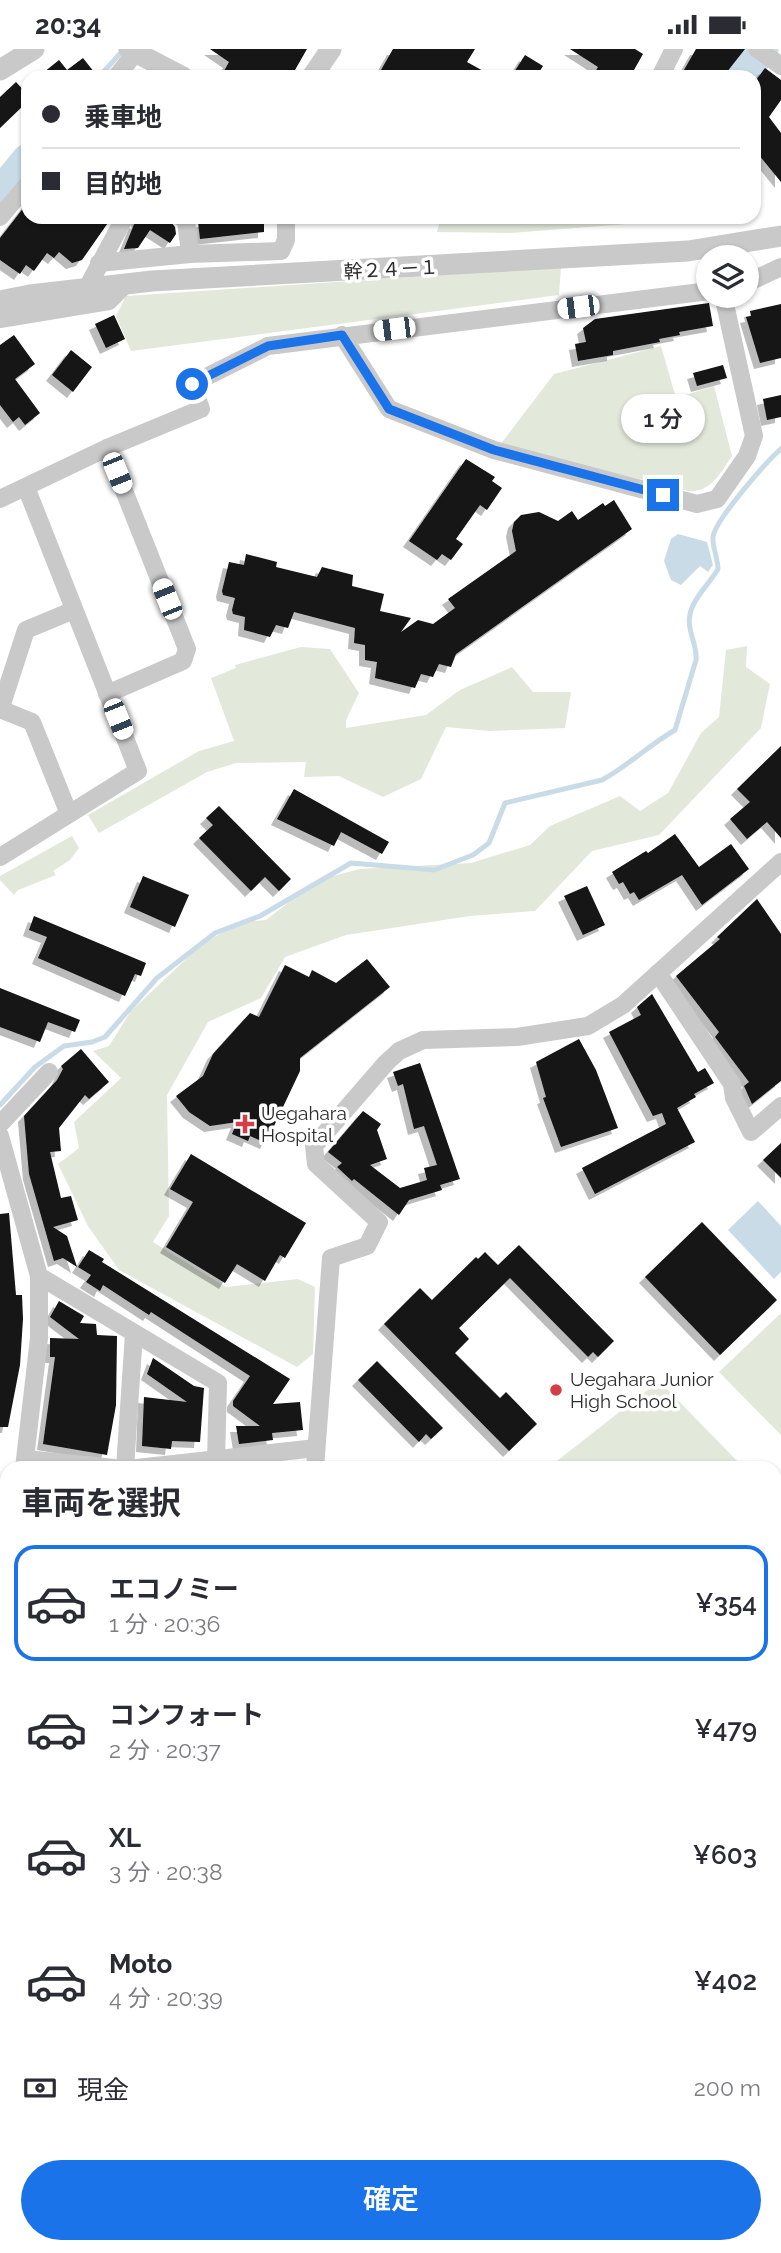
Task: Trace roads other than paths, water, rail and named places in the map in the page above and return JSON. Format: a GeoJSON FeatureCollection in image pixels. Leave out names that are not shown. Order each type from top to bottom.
{"type":"FeatureCollection","features":[{"type":"Feature","properties":{"kind":"street"},"geometry":{"type":"LineString","coordinates":[[0,70],[34,49]]}},
{"type":"Feature","properties":{"kind":"street"},"geometry":{"type":"LineString","coordinates":[[317,70],[331,49]]}},
{"type":"Feature","properties":{"kind":"street"},"geometry":{"type":"LineString","coordinates":[[664,70],[674,49]]}},
{"type":"Feature","properties":{"kind":"street"},"geometry":{"type":"LineString","coordinates":[[122,70],[139,51],[171,70]]}},
{"type":"Feature","properties":{"kind":"street"},"geometry":{"type":"LineString","coordinates":[[761,52],[781,66]]}},
{"type":"Feature","properties":{"kind":"street"},"geometry":{"type":"LineString","coordinates":[[0,217],[21,192]]}},
{"type":"Feature","properties":{"kind":"street"},"geometry":{"type":"LineString","coordinates":[[87,288],[121,224]]}},
{"type":"Feature","properties":{"kind":"street"},"geometry":{"type":"LineString","coordinates":[[186,224],[190,254]]}},
{"type":"Feature","properties":{"kind":"street"},"geometry":{"type":"LineString","coordinates":[[99,263],[190,254],[281,251],[286,240],[286,224]]}},
{"type":"Feature","properties":{"kind":"street","name":"幹２４－１"},"geometry":{"type":"LineString","coordinates":[[0,301],[126,284],[688,251],[781,236]]}},
{"type":"Feature","properties":{"kind":"street"},"geometry":{"type":"LineString","coordinates":[[759,277],[781,267]]}},
{"type":"Feature","properties":{"kind":"street"},"geometry":{"type":"LineString","coordinates":[[0,319],[109,300],[126,284]]}},
{"type":"Feature","properties":{"kind":"street"},"geometry":{"type":"LineString","coordinates":[[0,499],[107,448],[201,409],[192,384],[268,346],[696,293]]}},
{"type":"Feature","properties":{"kind":"street"},"geometry":{"type":"LineString","coordinates":[[342,335],[389,409],[494,450],[697,504],[717,499],[747,456],[754,436],[726,308]]}},
{"type":"Feature","properties":{"kind":"street"},"geometry":{"type":"LineString","coordinates":[[0,329],[19,316]]}},
{"type":"Feature","properties":{"kind":"street"},"geometry":{"type":"LineString","coordinates":[[107,448],[187,649],[183,661],[107,694]]}},
{"type":"Feature","properties":{"kind":"street"},"geometry":{"type":"LineString","coordinates":[[0,857],[138,771],[26,487]]}},
{"type":"Feature","properties":{"kind":"street"},"geometry":{"type":"LineString","coordinates":[[69,814],[32,722],[0,710],[26,630],[74,610]]}},
{"type":"Feature","properties":{"kind":"street"},"geometry":{"type":"LineString","coordinates":[[315,1461],[331,1258],[367,1246],[379,1222],[316,1164],[314,1146],[400,1051],[423,1040],[517,1037],[588,1026],[623,1005],[781,862]]}},
{"type":"Feature","properties":{"kind":"street"},"geometry":{"type":"LineString","coordinates":[[658,973],[732,1084],[734,1098],[751,1132],[781,1106]]}},
{"type":"Feature","properties":{"kind":"street"},"geometry":{"type":"LineString","coordinates":[[0,1125],[49,1072]]}},
{"type":"Feature","properties":{"kind":"street"},"geometry":{"type":"LineString","coordinates":[[0,1136],[39,1276],[39,1338],[25,1461]]}},
{"type":"Feature","properties":{"kind":"street"},"geometry":{"type":"LineString","coordinates":[[39,1276],[218,1383],[216,1461],[316,1448]]}},
{"type":"Feature","properties":{"kind":"street"},"geometry":{"type":"LineString","coordinates":[[125,1461],[134,1333]]}},
{"type":"Feature","properties":{"kind":"water"},"geometry":{"type":"Polygon","coordinates":[[[678,534],[707,542],[713,565],[708,572],[700,566],[681,585],[671,580],[664,561],[671,539],[678,534]]]}},
{"type":"Feature","properties":{"kind":"water"},"geometry":{"type":"Polygon","coordinates":[[[758,1201],[781,1226],[781,1272],[774,1279],[728,1230],[758,1201]]]}},
{"type":"Feature","properties":{"kind":"waterway"},"geometry":{"type":"LineString","coordinates":[[105,70],[124,49]]}},
{"type":"Feature","properties":{"kind":"waterway"},"geometry":{"type":"LineString","coordinates":[[745,70],[762,49]]}},
{"type":"Feature","properties":{"kind":"waterway"},"geometry":{"type":"LineString","coordinates":[[0,194],[21,168]]}},
{"type":"Feature","properties":{"kind":"waterway"},"geometry":{"type":"LineString","coordinates":[[0,1105],[35,1067],[64,1046],[105,1037],[157,978],[215,933],[260,916],[351,863],[434,870],[473,855],[489,843],[505,803],[602,780],[675,730],[696,660],[689,619],[691,611],[718,569],[713,541],[716,529],[742,491],[781,449]]}},
{"type":"Feature","properties":{"kind":"place","name":"Uegahara Hospital"},"geometry":{"type":"Point","coordinates":[245,1124]}},
{"type":"Feature","properties":{"kind":"place","name":"Uegahara Junior High School"},"geometry":{"type":"Point","coordinates":[556,1390]}}]}
